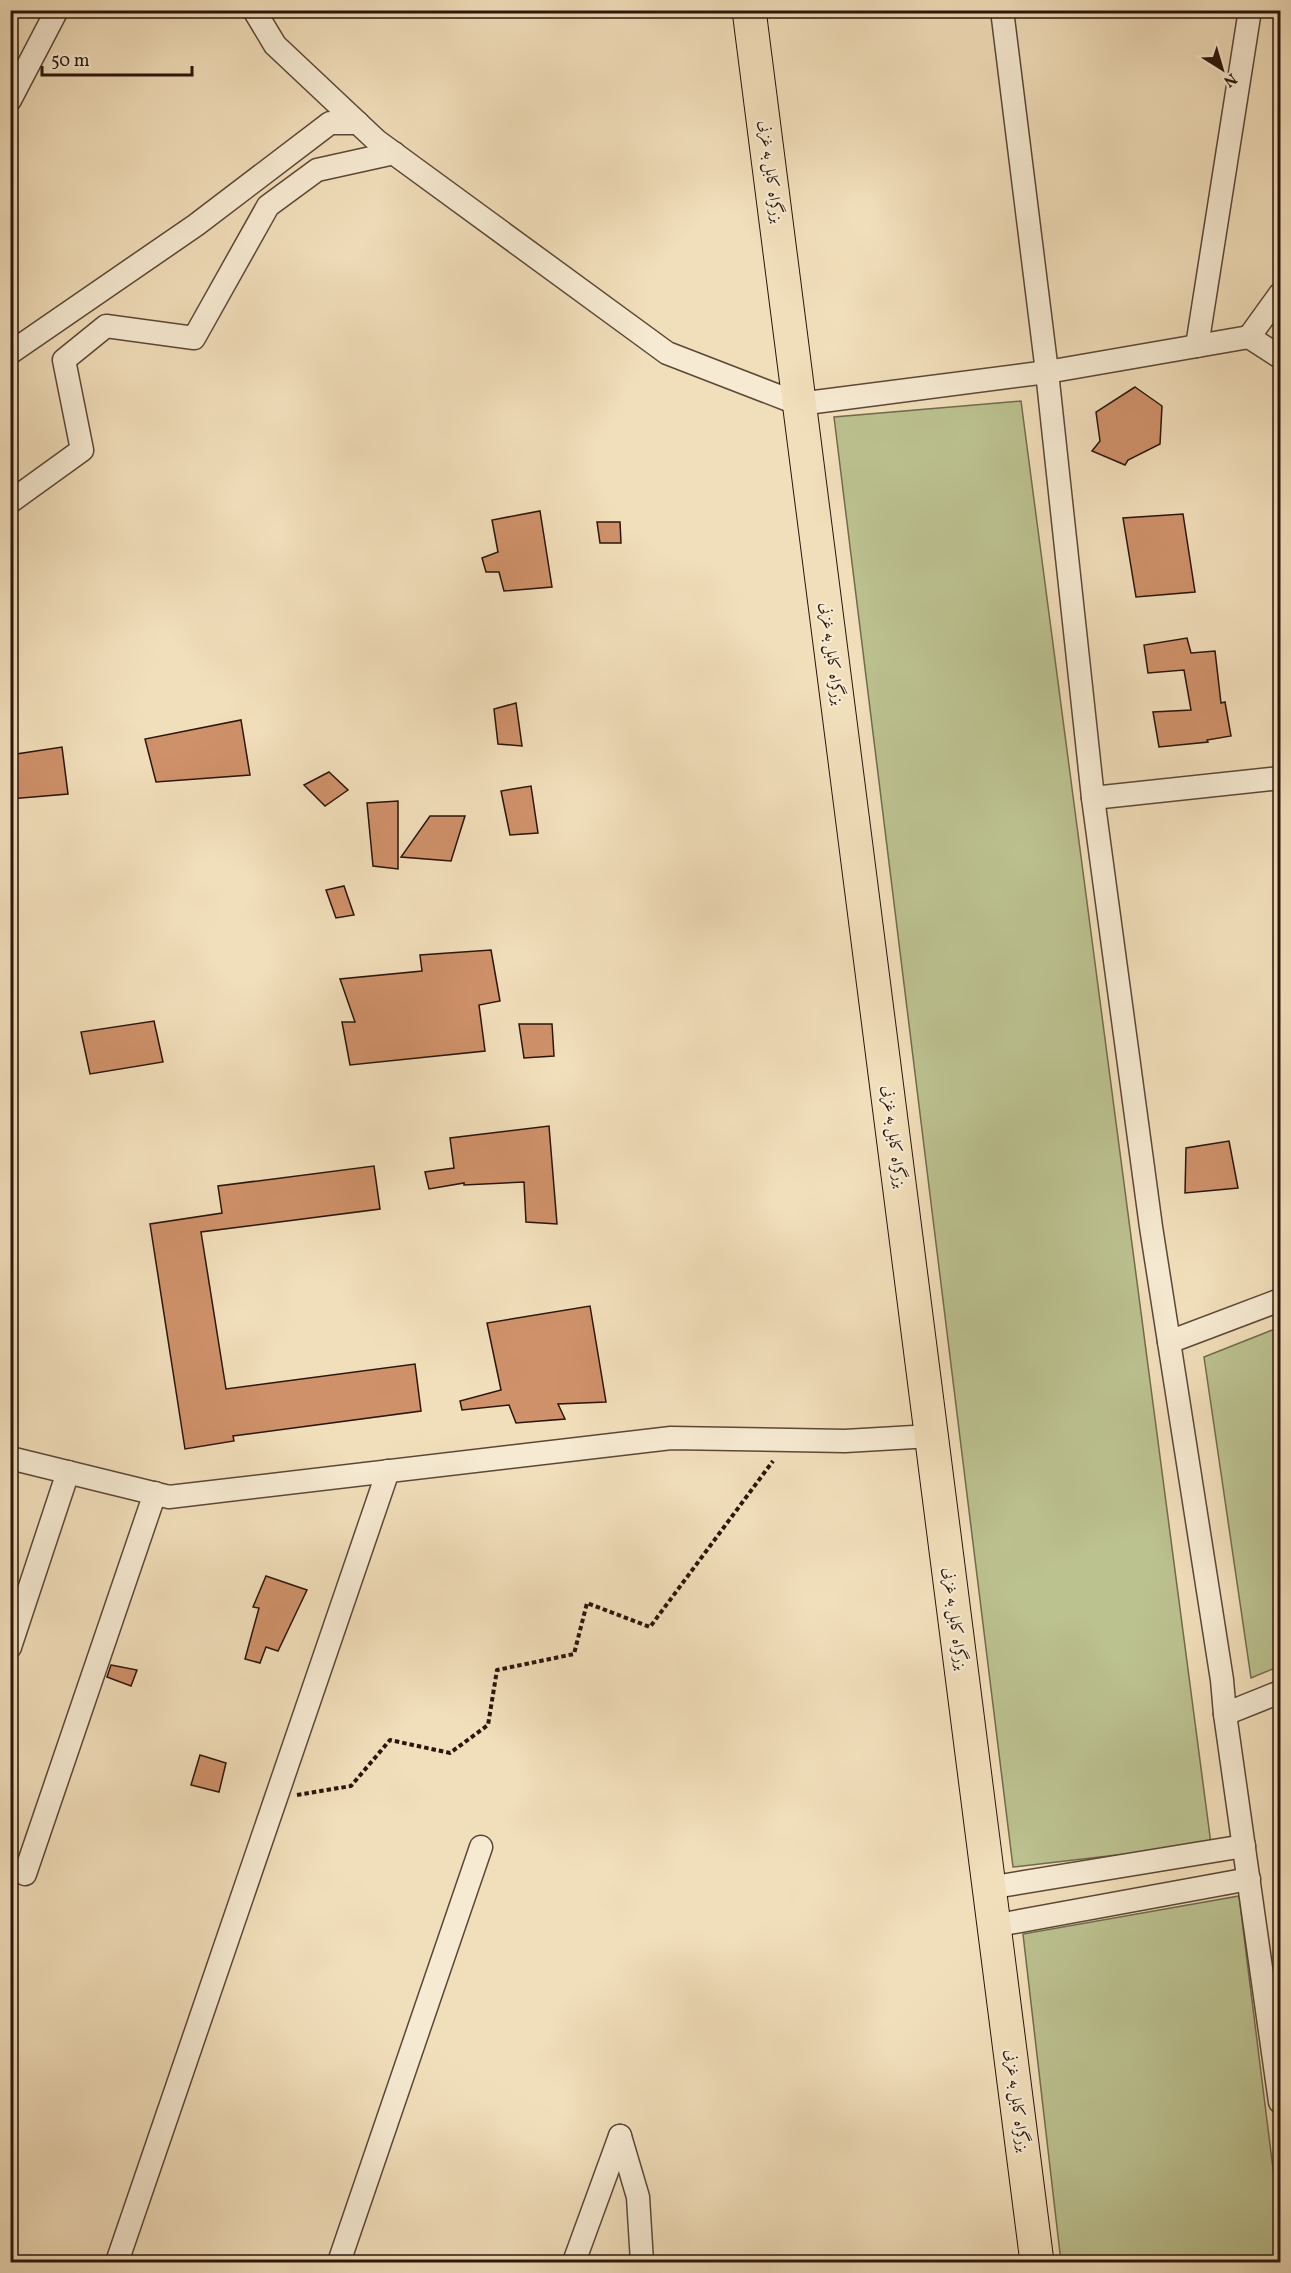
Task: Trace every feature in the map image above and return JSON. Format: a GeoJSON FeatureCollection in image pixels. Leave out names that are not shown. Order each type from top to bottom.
{"type":"FeatureCollection","features":[{"type":"Feature","properties":{"kind":"highway","name":"بزرگراه کابل به غزنی"},"geometry":{"type":"LineString","coordinates":[[749,10],[1036,2262]]}},
{"type":"Feature","properties":{"kind":"street"},"geometry":{"type":"LineString","coordinates":[[10,100],[57,10]]}},
{"type":"Feature","properties":{"kind":"street"},"geometry":{"type":"LineString","coordinates":[[254,10],[275,45],[358,123],[394,153],[667,354],[799,404],[1047,372],[1249,337],[1281,357]]}},
{"type":"Feature","properties":{"kind":"street"},"geometry":{"type":"LineString","coordinates":[[1002,10],[1047,372],[1093,798],[1149,1215],[1222,1680],[1281,2102]]}},
{"type":"Feature","properties":{"kind":"street"},"geometry":{"type":"LineString","coordinates":[[1197,346],[1250,10]]}},
{"type":"Feature","properties":{"kind":"street"},"geometry":{"type":"LineString","coordinates":[[10,353],[196,225],[330,123],[358,123]]}},
{"type":"Feature","properties":{"kind":"street"},"geometry":{"type":"LineString","coordinates":[[10,502],[82,450],[64,360],[106,326],[194,338],[268,206],[317,170],[394,153]]}},
{"type":"Feature","properties":{"kind":"street"},"geometry":{"type":"LineString","coordinates":[[1249,337],[1281,294]]}},
{"type":"Feature","properties":{"kind":"street"},"geometry":{"type":"LineString","coordinates":[[1093,798],[1281,778]]}},
{"type":"Feature","properties":{"kind":"street"},"geometry":{"type":"LineString","coordinates":[[1169,1342],[1281,1300]]}},
{"type":"Feature","properties":{"kind":"street"},"geometry":{"type":"LineString","coordinates":[[10,1458],[169,1497],[671,1438],[845,1441],[931,1436]]}},
{"type":"Feature","properties":{"kind":"street"},"geometry":{"type":"LineString","coordinates":[[117,2262],[388,1471]]}},
{"type":"Feature","properties":{"kind":"street"},"geometry":{"type":"LineString","coordinates":[[10,1647],[68,1472]]}},
{"type":"Feature","properties":{"kind":"street"},"geometry":{"type":"LineString","coordinates":[[25,1874],[155,1493]]}},
{"type":"Feature","properties":{"kind":"street"},"geometry":{"type":"LineString","coordinates":[[1225,1714],[1281,1692]]}},
{"type":"Feature","properties":{"kind":"street"},"geometry":{"type":"LineString","coordinates":[[988,1888],[1244,1846]]}},
{"type":"Feature","properties":{"kind":"street"},"geometry":{"type":"LineString","coordinates":[[339,2262],[481,1847]]}},
{"type":"Feature","properties":{"kind":"street"},"geometry":{"type":"LineString","coordinates":[[993,1926],[1249,1879]]}},
{"type":"Feature","properties":{"kind":"street"},"geometry":{"type":"LineString","coordinates":[[574,2262],[620,2136],[638,2197],[642,2262]]}},
{"type":"Feature","properties":{"kind":"path"},"geometry":{"type":"LineString","coordinates":[[276,1799],[351,1786],[390,1740],[450,1753],[488,1725],[497,1670],[574,1654],[587,1603],[650,1628],[788,1441]]}},
{"type":"Feature","properties":{"kind":"green space"},"geometry":{"type":"Polygon","coordinates":[[[1021,401],[1211,1844],[1013,1867],[834,417],[1021,401]]]}},
{"type":"Feature","properties":{"kind":"green space"},"geometry":{"type":"Polygon","coordinates":[[[1280,1327],[1280,1666],[1251,1678],[1204,1357],[1280,1327]]]}},
{"type":"Feature","properties":{"kind":"green space"},"geometry":{"type":"Polygon","coordinates":[[[1239,1896],[1280,2225],[1280,2262],[1061,2262],[1023,1934],[1239,1896]]]}},
{"type":"Feature","properties":{"kind":"building"},"geometry":{"type":"Polygon","coordinates":[[[1135,387],[1162,406],[1160,444],[1128,460],[1125,465],[1092,451],[1100,441],[1096,412],[1135,387]]]}},
{"type":"Feature","properties":{"kind":"building"},"geometry":{"type":"Polygon","coordinates":[[[540,511],[552,587],[504,591],[499,572],[486,572],[482,558],[498,552],[492,520],[540,511]]]}},
{"type":"Feature","properties":{"kind":"building"},"geometry":{"type":"Polygon","coordinates":[[[1183,514],[1195,592],[1136,597],[1123,518],[1183,514]]]}},
{"type":"Feature","properties":{"kind":"building"},"geometry":{"type":"Polygon","coordinates":[[[597,522],[620,522],[621,543],[600,543],[597,522]]]}},
{"type":"Feature","properties":{"kind":"building"},"geometry":{"type":"Polygon","coordinates":[[[1187,638],[1191,653],[1215,651],[1221,703],[1225,702],[1231,736],[1207,740],[1208,742],[1159,747],[1153,712],[1191,710],[1184,670],[1148,673],[1144,645],[1187,638]]]}},
{"type":"Feature","properties":{"kind":"building"},"geometry":{"type":"Polygon","coordinates":[[[516,703],[522,746],[498,744],[494,709],[516,703]]]}},
{"type":"Feature","properties":{"kind":"building"},"geometry":{"type":"Polygon","coordinates":[[[241,720],[250,775],[156,782],[145,739],[241,720]]]}},
{"type":"Feature","properties":{"kind":"building"},"geometry":{"type":"Polygon","coordinates":[[[62,747],[68,794],[10,799],[10,755],[62,747]]]}},
{"type":"Feature","properties":{"kind":"building"},"geometry":{"type":"Polygon","coordinates":[[[329,772],[348,790],[325,806],[304,785],[329,772]]]}},
{"type":"Feature","properties":{"kind":"building"},"geometry":{"type":"Polygon","coordinates":[[[531,786],[538,833],[510,835],[501,791],[531,786]]]}},
{"type":"Feature","properties":{"kind":"building"},"geometry":{"type":"Polygon","coordinates":[[[398,801],[398,869],[373,866],[367,803],[398,801]]]}},
{"type":"Feature","properties":{"kind":"building"},"geometry":{"type":"Polygon","coordinates":[[[430,816],[465,816],[451,861],[401,857],[430,816]]]}},
{"type":"Feature","properties":{"kind":"building"},"geometry":{"type":"Polygon","coordinates":[[[344,886],[354,915],[336,918],[326,890],[344,886]]]}},
{"type":"Feature","properties":{"kind":"building"},"geometry":{"type":"Polygon","coordinates":[[[491,950],[500,1001],[479,1005],[485,1051],[350,1065],[342,1022],[355,1022],[340,979],[422,971],[420,955],[491,950]]]}},
{"type":"Feature","properties":{"kind":"building"},"geometry":{"type":"Polygon","coordinates":[[[154,1021],[163,1062],[90,1074],[81,1032],[154,1021]]]}},
{"type":"Feature","properties":{"kind":"building"},"geometry":{"type":"Polygon","coordinates":[[[519,1024],[552,1024],[554,1056],[524,1058],[519,1024]]]}},
{"type":"Feature","properties":{"kind":"building"},"geometry":{"type":"Polygon","coordinates":[[[549,1126],[557,1224],[526,1222],[524,1182],[464,1185],[464,1183],[429,1189],[425,1172],[454,1168],[450,1138],[549,1126]]]}},
{"type":"Feature","properties":{"kind":"building"},"geometry":{"type":"Polygon","coordinates":[[[1229,1141],[1238,1188],[1185,1193],[1186,1148],[1229,1141]]]}},
{"type":"Feature","properties":{"kind":"building"},"geometry":{"type":"Polygon","coordinates":[[[374,1166],[380,1209],[201,1232],[226,1389],[415,1364],[421,1411],[233,1436],[234,1441],[185,1449],[150,1224],[222,1213],[218,1186],[374,1166]]]}},
{"type":"Feature","properties":{"kind":"building"},"geometry":{"type":"Polygon","coordinates":[[[590,1306],[606,1402],[558,1404],[565,1419],[516,1423],[509,1405],[462,1410],[460,1401],[501,1390],[487,1323],[590,1306]]]}},
{"type":"Feature","properties":{"kind":"building"},"geometry":{"type":"Polygon","coordinates":[[[266,1576],[307,1590],[278,1651],[266,1647],[260,1663],[245,1659],[259,1608],[253,1607],[266,1576]]]}},
{"type":"Feature","properties":{"kind":"building"},"geometry":{"type":"Polygon","coordinates":[[[111,1665],[137,1670],[131,1686],[107,1677],[111,1665]]]}},
{"type":"Feature","properties":{"kind":"building"},"geometry":{"type":"Polygon","coordinates":[[[200,1755],[226,1763],[219,1792],[191,1785],[200,1755]]]}}]}
